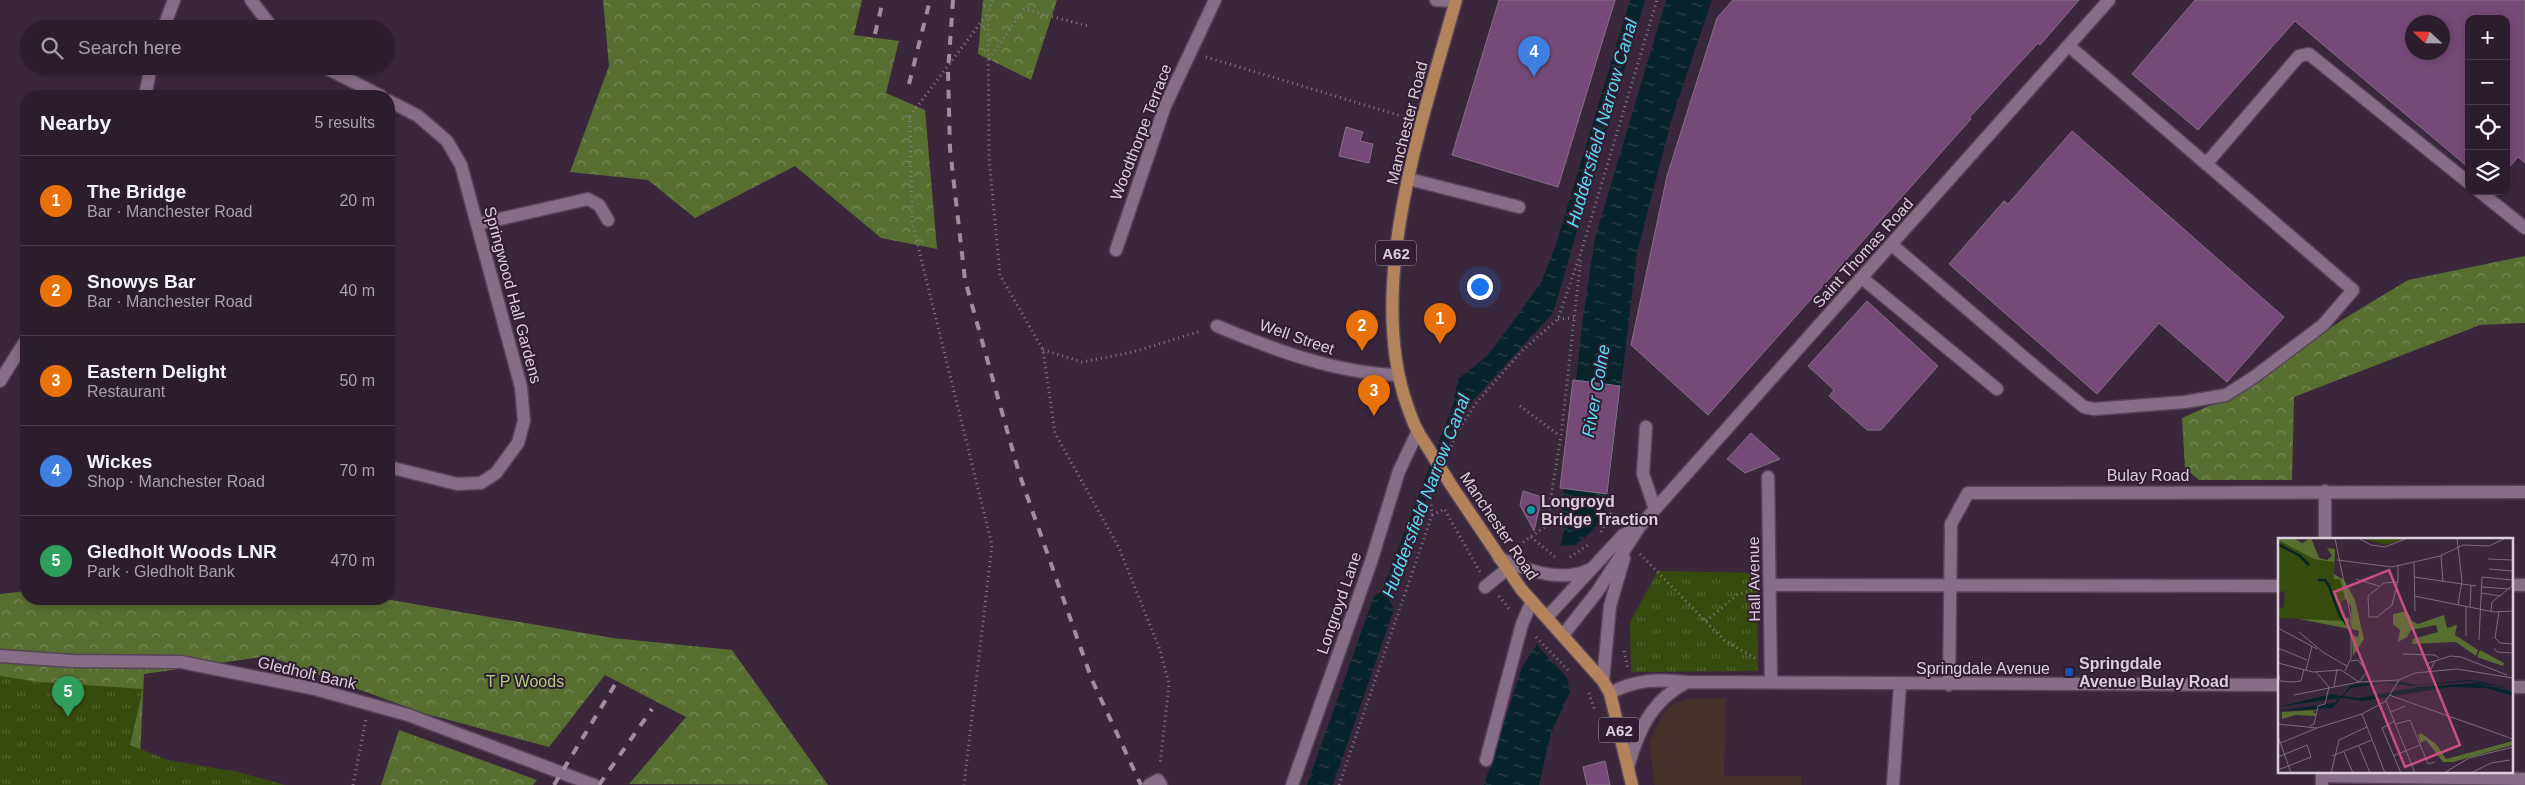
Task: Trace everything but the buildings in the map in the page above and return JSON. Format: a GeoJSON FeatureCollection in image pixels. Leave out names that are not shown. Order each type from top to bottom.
{"type":"FeatureCollection","features":[{"type":"Feature","properties":{"kind":"main road","name":"Manchester Road"},"geometry":{"type":"LineString","coordinates":[[1455,0],[1409,179],[1398,238],[1394,283],[1394,329],[1398,376],[1421,438],[1507,569],[1534,604],[1547,616],[1603,681],[1610,693],[1632,785]]}},
{"type":"Feature","properties":{"kind":"street"},"geometry":{"type":"LineString","coordinates":[[166,20],[174,0]]}},
{"type":"Feature","properties":{"kind":"street"},"geometry":{"type":"LineString","coordinates":[[251,0],[266,20]]}},
{"type":"Feature","properties":{"kind":"street","name":"Woodthorpe Terrace"},"geometry":{"type":"LineString","coordinates":[[1116,250],[1155,132],[1189,52],[1215,0]]}},
{"type":"Feature","properties":{"kind":"street"},"geometry":{"type":"LineString","coordinates":[[1436,0],[1455,0]]}},
{"type":"Feature","properties":{"kind":"street","name":"Saint Thomas Road"},"geometry":{"type":"LineString","coordinates":[[1564,635],[1640,526],[2109,0]]}},
{"type":"Feature","properties":{"kind":"street"},"geometry":{"type":"LineString","coordinates":[[1892,245],[2084,407],[2094,409],[2185,402],[2226,394],[2254,377],[2323,325],[2353,290],[2069,46]]}},
{"type":"Feature","properties":{"kind":"street"},"geometry":{"type":"LineString","coordinates":[[2206,164],[2299,56],[2309,54],[2465,180]]}},
{"type":"Feature","properties":{"kind":"street"},"geometry":{"type":"LineString","coordinates":[[146,90],[149,75]]}},
{"type":"Feature","properties":{"kind":"street"},"geometry":{"type":"LineString","coordinates":[[339,75],[368,90]]}},
{"type":"Feature","properties":{"kind":"street","name":"Springwood Hall Gardens"},"geometry":{"type":"LineString","coordinates":[[395,104],[418,116],[447,141],[461,165],[521,387],[524,421],[518,443],[496,472],[481,483],[457,484],[395,468]]}},
{"type":"Feature","properties":{"kind":"street"},"geometry":{"type":"LineString","coordinates":[[1409,179],[1519,207]]}},
{"type":"Feature","properties":{"kind":"street"},"geometry":{"type":"LineString","coordinates":[[2483,195],[2525,228]]}},
{"type":"Feature","properties":{"kind":"street"},"geometry":{"type":"LineString","coordinates":[[478,224],[588,199],[599,205],[608,220]]}},
{"type":"Feature","properties":{"kind":"street"},"geometry":{"type":"LineString","coordinates":[[1862,278],[1997,389]]}},
{"type":"Feature","properties":{"kind":"street","name":"Well Street"},"geometry":{"type":"LineString","coordinates":[[1217,326],[1324,366],[1371,374],[1398,376]]}},
{"type":"Feature","properties":{"kind":"street"},"geometry":{"type":"LineString","coordinates":[[0,381],[20,349]]}},
{"type":"Feature","properties":{"kind":"street"},"geometry":{"type":"LineString","coordinates":[[1646,428],[1643,474],[1656,509]]}},
{"type":"Feature","properties":{"kind":"street","name":"Longroyd Lane"},"geometry":{"type":"LineString","coordinates":[[1292,785],[1371,562],[1399,471],[1421,438]]}},
{"type":"Feature","properties":{"kind":"street","name":"Hall Avenue"},"geometry":{"type":"LineString","coordinates":[[1768,477],[1771,681]]}},
{"type":"Feature","properties":{"kind":"street"},"geometry":{"type":"LineString","coordinates":[[2325,491],[2325,538]]}},
{"type":"Feature","properties":{"kind":"street","name":"Bulay Road"},"geometry":{"type":"LineString","coordinates":[[1949,684],[1951,524],[1968,492],[2525,492]]}},
{"type":"Feature","properties":{"kind":"street","name":"Saint Thomas Road"},"geometry":{"type":"LineString","coordinates":[[1547,616],[1594,568],[1622,535],[1640,526]]}},
{"type":"Feature","properties":{"kind":"street"},"geometry":{"type":"LineString","coordinates":[[1603,681],[1610,606],[1628,544]]}},
{"type":"Feature","properties":{"kind":"street"},"geometry":{"type":"LineString","coordinates":[[1500,558],[1530,571],[1544,573],[1580,574],[1594,568]]}},
{"type":"Feature","properties":{"kind":"street"},"geometry":{"type":"LineString","coordinates":[[1484,587],[1507,569]]}},
{"type":"Feature","properties":{"kind":"street"},"geometry":{"type":"LineString","coordinates":[[1770,585],[2278,586]]}},
{"type":"Feature","properties":{"kind":"street"},"geometry":{"type":"LineString","coordinates":[[2512,586],[2525,585]]}},
{"type":"Feature","properties":{"kind":"street"},"geometry":{"type":"LineString","coordinates":[[1486,760],[1522,624],[1534,604]]}},
{"type":"Feature","properties":{"kind":"street","name":"Gledholt Bank"},"geometry":{"type":"LineString","coordinates":[[0,656],[72,661],[181,662],[315,689],[408,715],[594,785]]}},
{"type":"Feature","properties":{"kind":"street","name":"Springdale Avenue"},"geometry":{"type":"LineString","coordinates":[[1610,693],[1629,683],[1664,680],[1688,682],[1771,681],[1900,684],[2278,685]]}},
{"type":"Feature","properties":{"kind":"street","name":"Springdale Avenue"},"geometry":{"type":"LineString","coordinates":[[1628,767],[1640,731],[1653,710],[1669,691],[1688,682]]}},
{"type":"Feature","properties":{"kind":"street"},"geometry":{"type":"LineString","coordinates":[[1893,785],[1900,684]]}},
{"type":"Feature","properties":{"kind":"street"},"geometry":{"type":"LineString","coordinates":[[2512,687],[2525,687]]}},
{"type":"Feature","properties":{"kind":"street"},"geometry":{"type":"LineString","coordinates":[[2322,778],[2525,779]]}},
{"type":"Feature","properties":{"kind":"path"},"geometry":{"type":"LineString","coordinates":[[992,0],[988,14],[989,157],[1000,275],[1043,350],[1055,432],[1119,548],[1160,650],[1169,684],[1165,731],[1156,784]]}},
{"type":"Feature","properties":{"kind":"path"},"geometry":{"type":"LineString","coordinates":[[1477,402],[1523,350],[1558,319],[1582,249],[1657,0]]}},
{"type":"Feature","properties":{"kind":"path"},"geometry":{"type":"LineString","coordinates":[[989,60],[1024,9],[1088,26]]}},
{"type":"Feature","properties":{"kind":"path"},"geometry":{"type":"LineString","coordinates":[[964,785],[992,545],[912,219],[910,116],[988,14]]}},
{"type":"Feature","properties":{"kind":"path"},"geometry":{"type":"LineString","coordinates":[[1189,52],[1423,123]]}},
{"type":"Feature","properties":{"kind":"path"},"geometry":{"type":"LineString","coordinates":[[1500,558],[1546,526],[1561,436],[1582,249]]}},
{"type":"Feature","properties":{"kind":"path"},"geometry":{"type":"LineString","coordinates":[[1558,319],[1575,318]]}},
{"type":"Feature","properties":{"kind":"path"},"geometry":{"type":"LineString","coordinates":[[1043,350],[1082,362],[1133,352],[1217,326]]}},
{"type":"Feature","properties":{"kind":"path"},"geometry":{"type":"LineString","coordinates":[[1520,406],[1561,436]]}},
{"type":"Feature","properties":{"kind":"path"},"geometry":{"type":"LineString","coordinates":[[1596,538],[1610,514],[1616,515]]}},
{"type":"Feature","properties":{"kind":"path"},"geometry":{"type":"LineString","coordinates":[[1531,537],[1550,555]]}},
{"type":"Feature","properties":{"kind":"path"},"geometry":{"type":"LineString","coordinates":[[1570,558],[1593,542]]}},
{"type":"Feature","properties":{"kind":"path"},"geometry":{"type":"LineString","coordinates":[[1628,544],[1724,640],[1749,656],[1771,666]]}},
{"type":"Feature","properties":{"kind":"path"},"geometry":{"type":"LineString","coordinates":[[1339,785],[1418,554]]}},
{"type":"Feature","properties":{"kind":"path"},"geometry":{"type":"LineString","coordinates":[[1638,564],[1642,556]]}},
{"type":"Feature","properties":{"kind":"path"},"geometry":{"type":"LineString","coordinates":[[1706,621],[1737,594],[1770,585]]}},
{"type":"Feature","properties":{"kind":"path"},"geometry":{"type":"LineString","coordinates":[[1532,633],[1573,675]]}},
{"type":"Feature","properties":{"kind":"path"},"geometry":{"type":"LineString","coordinates":[[1624,644],[1629,674]]}},
{"type":"Feature","properties":{"kind":"path"},"geometry":{"type":"LineString","coordinates":[[353,785],[370,704]]}},
{"type":"Feature","properties":{"kind":"shaded area"},"geometry":{"type":"Polygon","coordinates":[[[1726,698],[1724,776],[1802,776],[1801,785],[1655,785],[1649,741],[1670,706],[1686,699],[1726,698]]]}},
{"type":"Feature","properties":{"kind":"green space"},"geometry":{"type":"Polygon","coordinates":[[[603,0],[862,0],[854,35],[899,41],[886,93],[925,110],[937,249],[881,238],[795,166],[695,218],[648,180],[570,172],[609,66],[603,0]]]}},
{"type":"Feature","properties":{"kind":"green space"},"geometry":{"type":"Polygon","coordinates":[[[983,0],[1057,0],[1031,80],[978,54],[983,0]]]}},
{"type":"Feature","properties":{"kind":"green space"},"geometry":{"type":"Polygon","coordinates":[[[2525,256],[2525,323],[2480,325],[2294,397],[2292,480],[2199,480],[2185,468],[2182,418],[2240,392],[2342,320],[2408,280],[2525,256]]]}},
{"type":"Feature","properties":{"kind":"green space"},"geometry":{"type":"Polygon","coordinates":[[[1658,571],[1757,573],[1758,671],[1631,672],[1630,622],[1658,571]]]}},
{"type":"Feature","properties":{"kind":"green space","name":"T P Woods"},"geometry":{"type":"Polygon","coordinates":[[[20,592],[20,605],[395,605],[395,601],[613,638],[732,650],[828,785],[629,784],[686,717],[605,675],[549,747],[423,713],[268,656],[144,674],[140,758],[0,785],[0,594],[20,592]]]}},
{"type":"Feature","properties":{"kind":"green space"},"geometry":{"type":"Polygon","coordinates":[[[0,676],[39,682],[143,689],[130,745],[168,760],[238,772],[285,785],[0,785],[0,676]]]}},
{"type":"Feature","properties":{"kind":"green space"},"geometry":{"type":"Polygon","coordinates":[[[399,730],[537,780],[533,785],[381,785],[399,730]]]}},
{"type":"Feature","properties":{"kind":"water","name":"Huddersfield Narrow Canal"},"geometry":{"type":"Polygon","coordinates":[[[1630,0],[1645,0],[1553,313],[1468,406],[1454,429],[1388,598],[1394,609],[1333,785],[1307,785],[1374,596],[1382,591],[1453,405],[1458,379],[1487,356],[1542,281],[1556,244],[1630,0]]]}},
{"type":"Feature","properties":{"kind":"water","name":"River Colne"},"geometry":{"type":"Polygon","coordinates":[[[1666,0],[1712,0],[1672,118],[1637,253],[1607,502],[1577,576],[1566,673],[1570,692],[1551,733],[1539,785],[1484,785],[1522,667],[1536,646],[1564,530],[1562,504],[1583,317],[1595,238],[1666,0]]]}},
{"type":"Feature","properties":{"kind":"pier"},"geometry":{"type":"Polygon","coordinates":[[[1602,518],[1579,576],[1569,673],[1570,681],[1535,643],[1558,546],[1575,545],[1589,534],[1602,518]]]}},
{"type":"Feature","properties":{"kind":"railway"},"geometry":{"type":"LineString","coordinates":[[875,34],[883,0]]}},
{"type":"Feature","properties":{"kind":"railway"},"geometry":{"type":"LineString","coordinates":[[909,84],[930,0]]}},
{"type":"Feature","properties":{"kind":"railway"},"geometry":{"type":"LineString","coordinates":[[953,0],[948,72],[950,149],[965,280],[1019,473],[1092,680],[1141,785]]}},
{"type":"Feature","properties":{"kind":"railway"},"geometry":{"type":"LineString","coordinates":[[554,785],[616,683]]}},
{"type":"Feature","properties":{"kind":"railway"},"geometry":{"type":"LineString","coordinates":[[599,785],[652,709]]}},
{"type":"Feature","properties":{"kind":"place","name":"Wickes"},"geometry":{"type":"Point","coordinates":[1534,77]}},
{"type":"Feature","properties":{"kind":"place","name":"The Bridge"},"geometry":{"type":"Point","coordinates":[1440,344]}},
{"type":"Feature","properties":{"kind":"place","name":"Snowys Bar"},"geometry":{"type":"Point","coordinates":[1362,351]}},
{"type":"Feature","properties":{"kind":"place","name":"Eastern Delight"},"geometry":{"type":"Point","coordinates":[1374,416]}},
{"type":"Feature","properties":{"kind":"place","name":"Longroyd Bridge Traction"},"geometry":{"type":"Point","coordinates":[1531,510]}},
{"type":"Feature","properties":{"kind":"place","name":"Springdale Avenue Bulay Road"},"geometry":{"type":"Point","coordinates":[2069,672]}},
{"type":"Feature","properties":{"kind":"place","name":"Gledholt Woods LNR"},"geometry":{"type":"Point","coordinates":[68,717]}}]}
